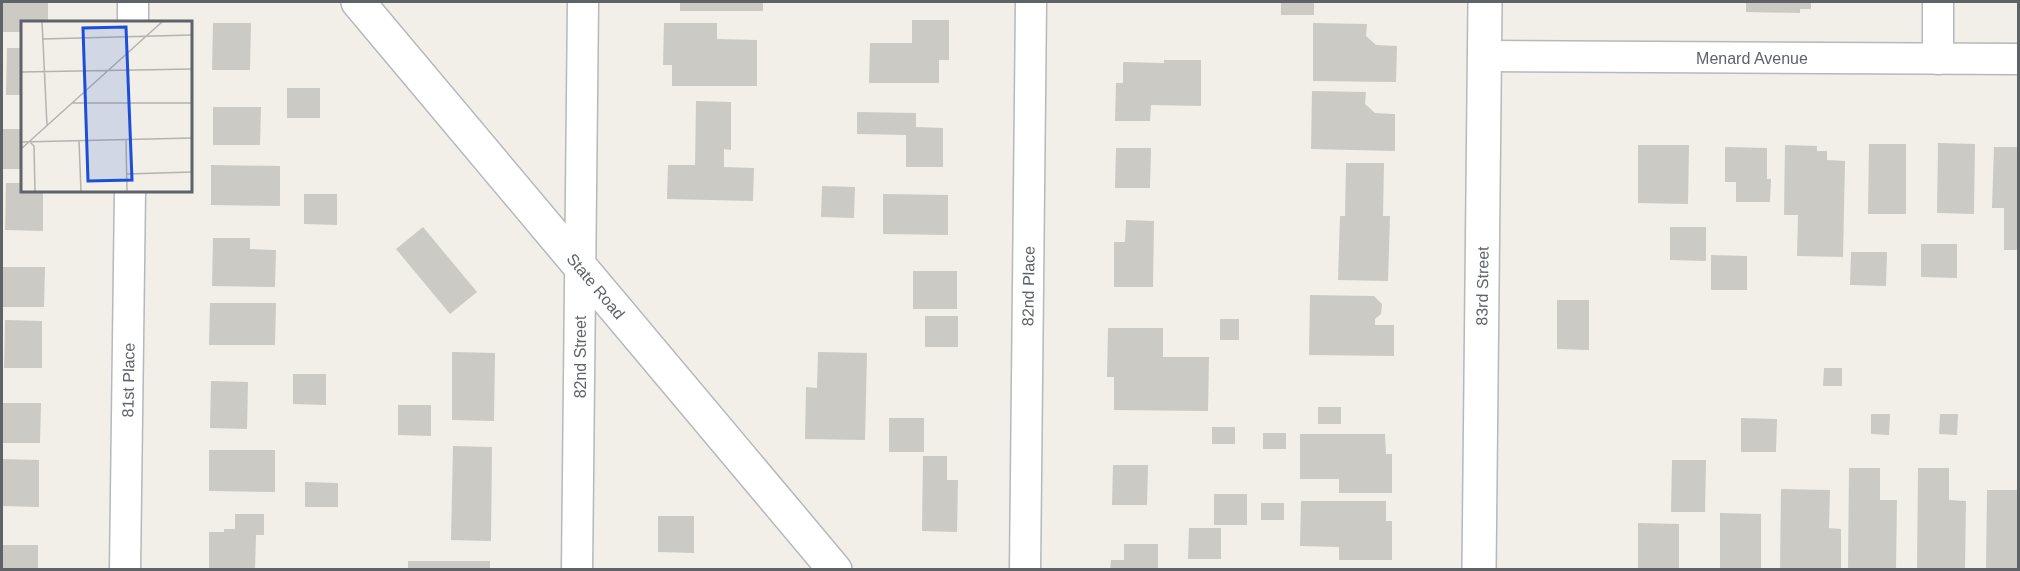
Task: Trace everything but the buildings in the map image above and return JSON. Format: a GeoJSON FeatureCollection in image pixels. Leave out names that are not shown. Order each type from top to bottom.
{"type":"FeatureCollection","features":[{"type":"Feature","properties":{"kind":"street"},"geometry":{"type":"LineString","coordinates":[[133,2],[133,21]]}},
{"type":"Feature","properties":{"kind":"street","name":"State Road"},"geometry":{"type":"LineString","coordinates":[[358,2],[835,570]]}},
{"type":"Feature","properties":{"kind":"street","name":"82nd Street"},"geometry":{"type":"LineString","coordinates":[[577,570],[583,2]]}},
{"type":"Feature","properties":{"kind":"street","name":"82nd Place"},"geometry":{"type":"LineString","coordinates":[[1025,570],[1031,2]]}},
{"type":"Feature","properties":{"kind":"street","name":"83rd Street"},"geometry":{"type":"LineString","coordinates":[[1479,570],[1485,2]]}},
{"type":"Feature","properties":{"kind":"street"},"geometry":{"type":"LineString","coordinates":[[1938,2],[1938,59]]}},
{"type":"Feature","properties":{"kind":"street","name":"Menard Avenue"},"geometry":{"type":"LineString","coordinates":[[1485,56],[2019,59]]}},
{"type":"Feature","properties":{"kind":"street","name":"81st Place"},"geometry":{"type":"LineString","coordinates":[[125,570],[130,192]]}}]}
